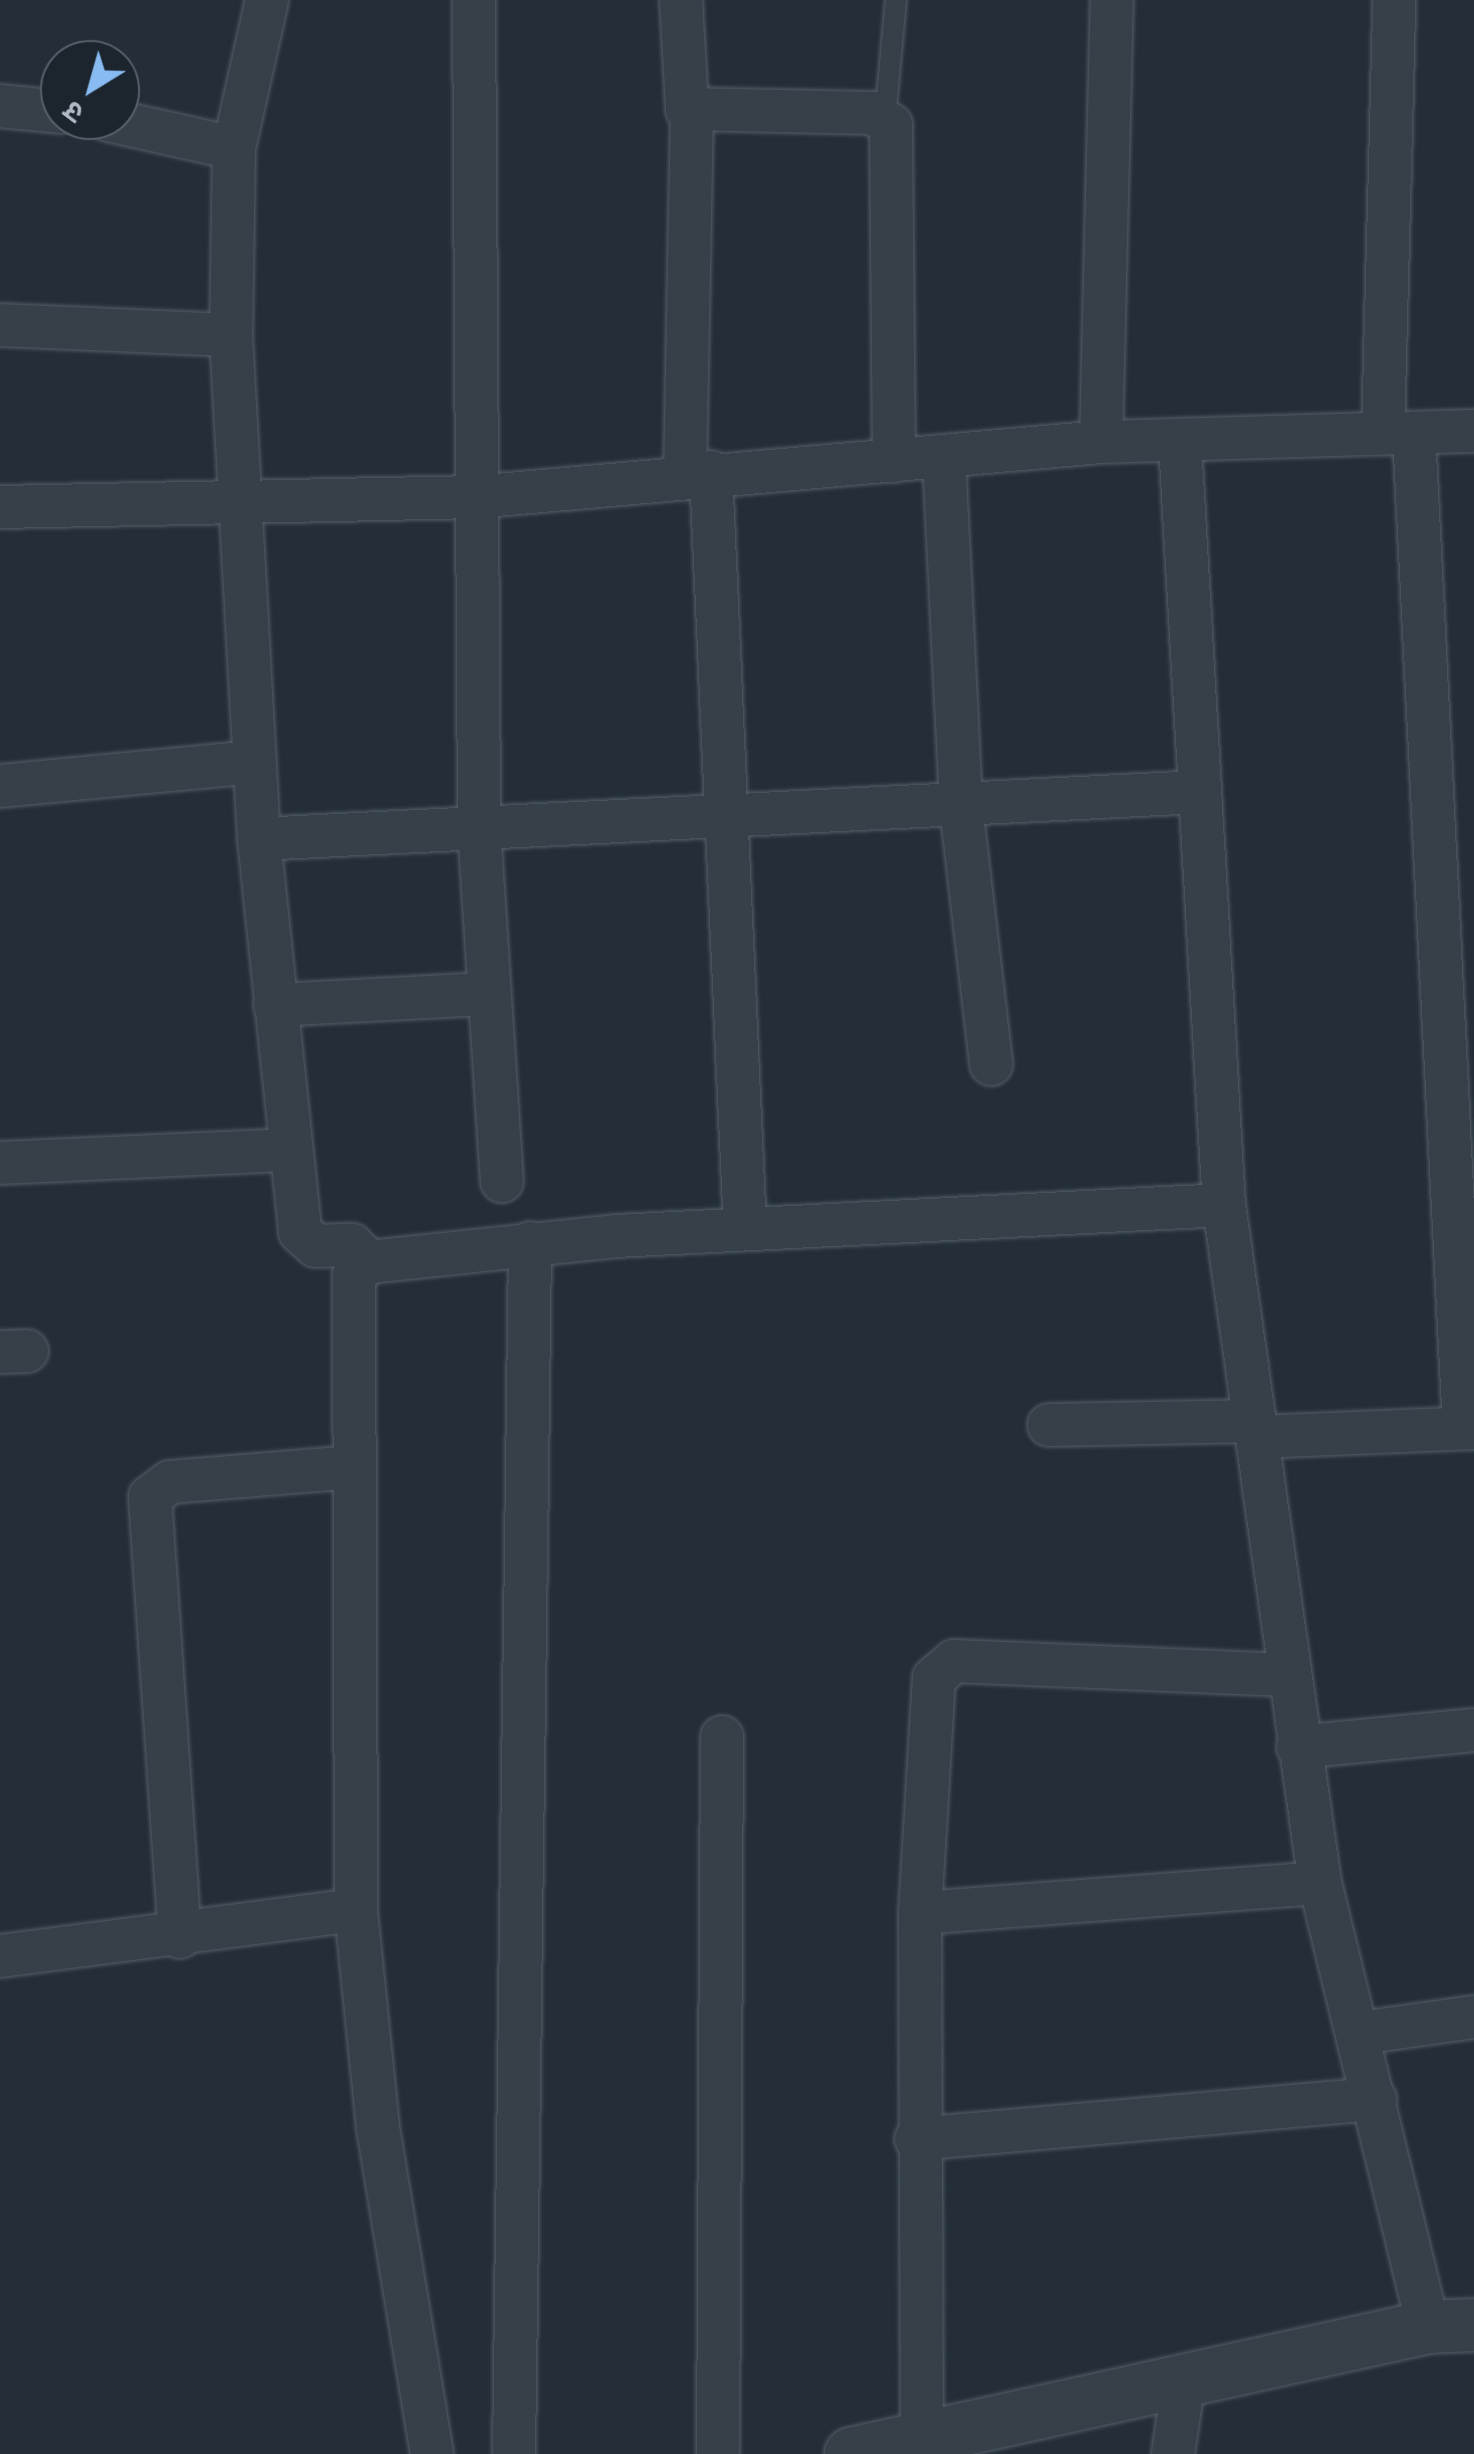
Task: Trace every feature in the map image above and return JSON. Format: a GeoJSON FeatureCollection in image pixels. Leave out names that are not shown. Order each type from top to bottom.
{"type":"FeatureCollection","features":[{"type":"Feature","properties":{"kind":"street"},"geometry":{"type":"LineString","coordinates":[[267,0],[234,148],[231,336],[236,502],[284,1150],[302,1240],[352,1245],[368,1262]]}},
{"type":"Feature","properties":{"kind":"street"},"geometry":{"type":"LineString","coordinates":[[474,0],[474,497],[479,827],[502,1181]]}},
{"type":"Feature","properties":{"kind":"street"},"geometry":{"type":"LineString","coordinates":[[681,0],[679,98],[692,110],[885,118],[894,461]]}},
{"type":"Feature","properties":{"kind":"street"},"geometry":{"type":"LineString","coordinates":[[1101,442],[1112,0]]}},
{"type":"Feature","properties":{"kind":"street"},"geometry":{"type":"LineString","coordinates":[[1049,1424],[1257,1429],[1469,1428],[1461,1126],[1398,433],[1394,0]]}},
{"type":"Feature","properties":{"kind":"street"},"geometry":{"type":"LineString","coordinates":[[0,106],[40,110]]}},
{"type":"Feature","properties":{"kind":"street"},"geometry":{"type":"LineString","coordinates":[[692,110],[698,474],[746,1229]]}},
{"type":"Feature","properties":{"kind":"street"},"geometry":{"type":"LineString","coordinates":[[140,127],[234,148]]}},
{"type":"Feature","properties":{"kind":"street"},"geometry":{"type":"LineString","coordinates":[[0,325],[231,336]]}},
{"type":"Feature","properties":{"kind":"street"},"geometry":{"type":"LineString","coordinates":[[0,507],[474,497],[698,474],[1101,442],[1180,443],[1474,430]]}},
{"type":"Feature","properties":{"kind":"street"},"geometry":{"type":"LineString","coordinates":[[851,2454],[922,2442],[1184,2380],[1451,2326],[1374,2099],[1320,1884],[1286,1675],[1257,1429],[1224,1204],[1180,443]]}},
{"type":"Feature","properties":{"kind":"street"},"geometry":{"type":"LineString","coordinates":[[944,457],[961,807],[991,1064]]}},
{"type":"Feature","properties":{"kind":"street"},"geometry":{"type":"LineString","coordinates":[[0,786],[254,762]]}},
{"type":"Feature","properties":{"kind":"street"},"geometry":{"type":"LineString","coordinates":[[260,839],[479,827],[720,822],[1200,792]]}},
{"type":"Feature","properties":{"kind":"street"},"geometry":{"type":"LineString","coordinates":[[275,1005],[488,994]]}},
{"type":"Feature","properties":{"kind":"street"},"geometry":{"type":"LineString","coordinates":[[0,1163],[284,1150]]}},
{"type":"Feature","properties":{"kind":"street"},"geometry":{"type":"LineString","coordinates":[[432,2454],[378,2128],[356,1910],[353,1280],[368,1262],[530,1243],[1224,1204]]}},
{"type":"Feature","properties":{"kind":"street"},"geometry":{"type":"LineString","coordinates":[[514,2454],[530,1243]]}},
{"type":"Feature","properties":{"kind":"street"},"geometry":{"type":"LineString","coordinates":[[180,1937],[150,1497],[170,1482],[353,1467]]}},
{"type":"Feature","properties":{"kind":"street"},"geometry":{"type":"LineString","coordinates":[[922,2442],[916,2139],[928,1692],[940,1669],[984,1661],[1286,1675]]}},
{"type":"Feature","properties":{"kind":"street"},"geometry":{"type":"LineString","coordinates":[[1298,1746],[1474,1730]]}},
{"type":"Feature","properties":{"kind":"street"},"geometry":{"type":"LineString","coordinates":[[718,2454],[722,1737]]}},
{"type":"Feature","properties":{"kind":"street"},"geometry":{"type":"LineString","coordinates":[[920,1913],[1320,1884]]}},
{"type":"Feature","properties":{"kind":"street"},"geometry":{"type":"LineString","coordinates":[[0,1956],[180,1937],[356,1910]]}},
{"type":"Feature","properties":{"kind":"street"},"geometry":{"type":"LineString","coordinates":[[1360,2033],[1474,2017]]}},
{"type":"Feature","properties":{"kind":"street"},"geometry":{"type":"LineString","coordinates":[[916,2139],[1374,2099]]}},
{"type":"Feature","properties":{"kind":"street"},"geometry":{"type":"LineString","coordinates":[[1173,2454],[1184,2380]]}},
{"type":"Feature","properties":{"kind":"lane"},"geometry":{"type":"LineString","coordinates":[[885,118],[896,0]]}}]}
